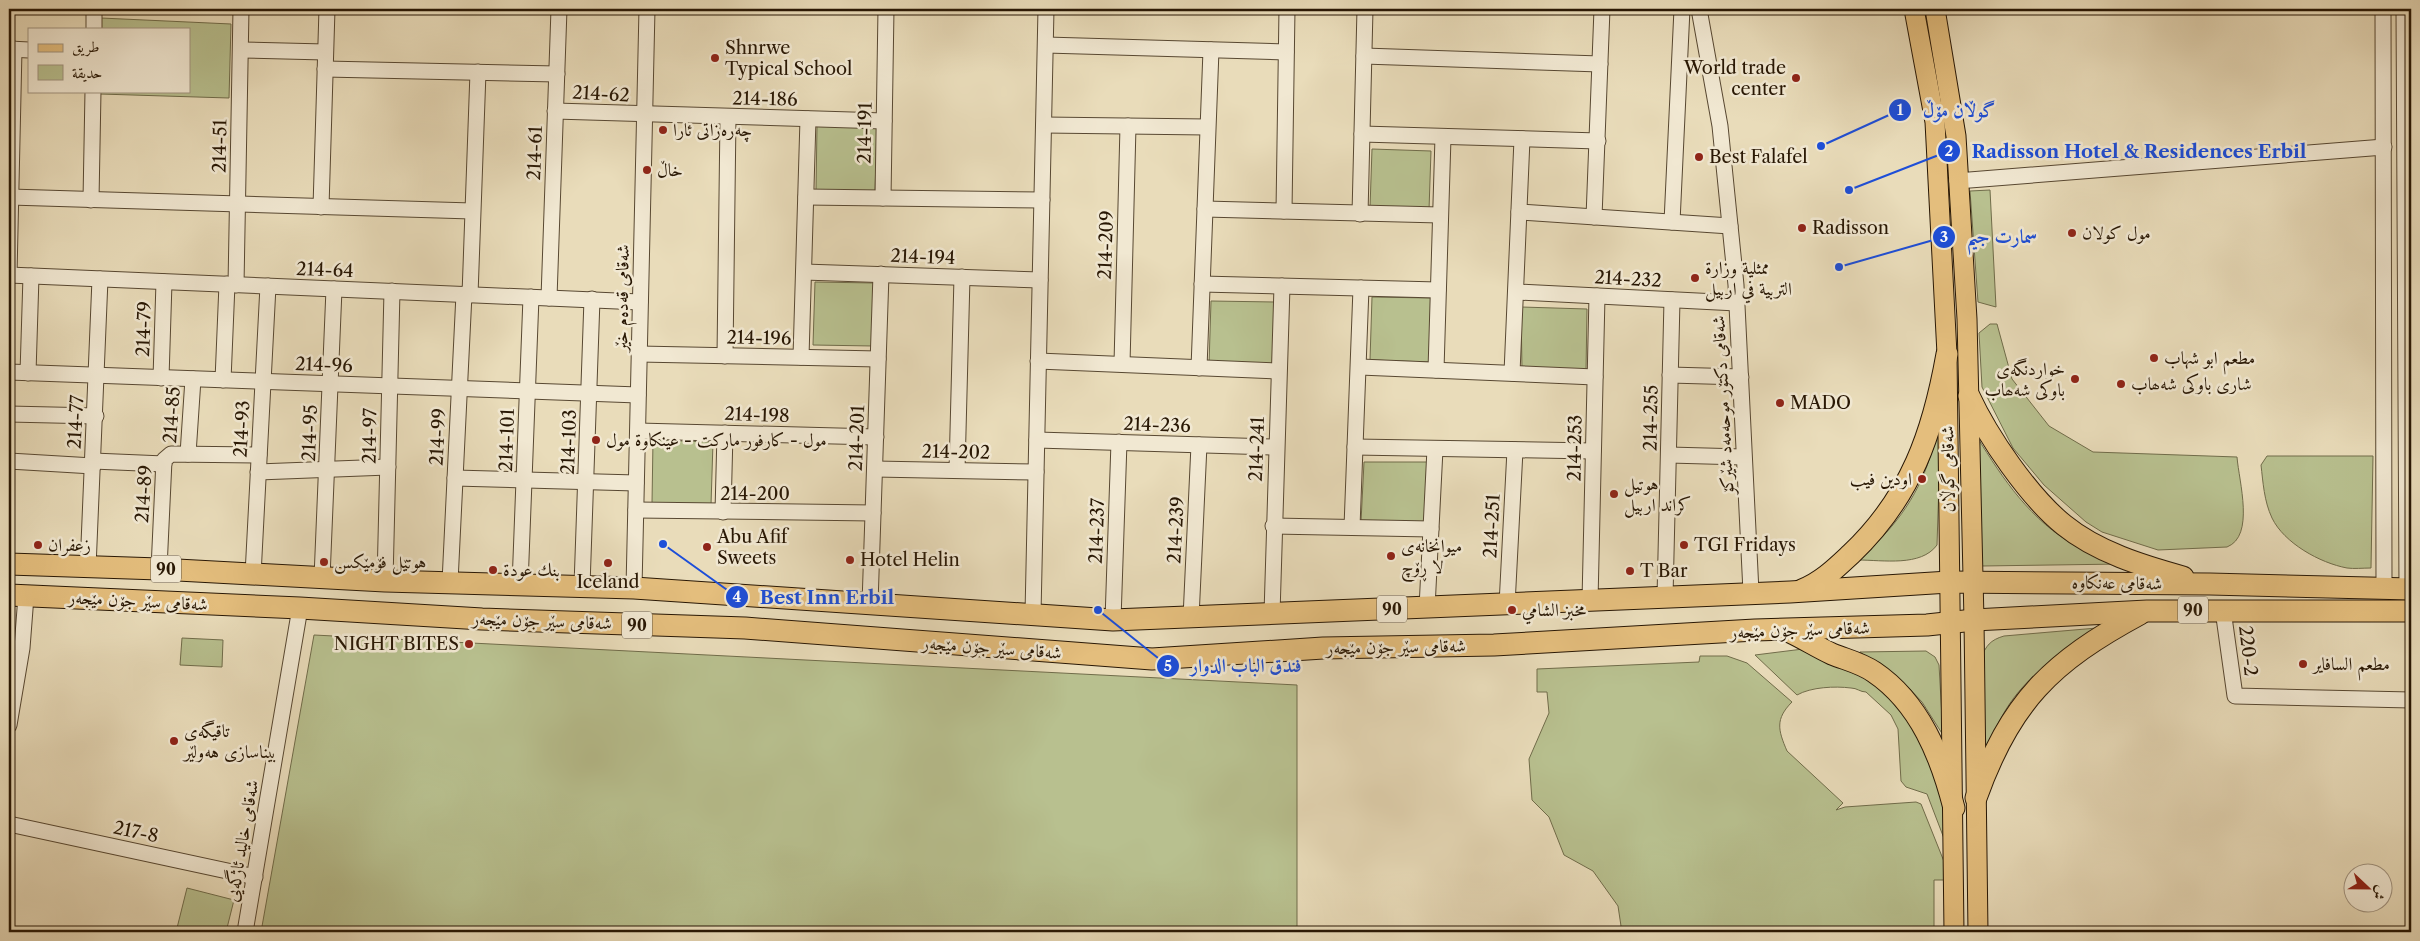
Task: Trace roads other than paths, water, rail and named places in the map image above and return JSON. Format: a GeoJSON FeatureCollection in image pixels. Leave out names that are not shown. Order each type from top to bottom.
{"type":"FeatureCollection","features":[{"type":"Feature","properties":{"kind":"highway"},"geometry":{"type":"LineString","coordinates":[[1790,592],[1803,590],[1826,576],[1865,540],[1895,504],[1914,469],[1928,434],[1947,354]]}},
{"type":"Feature","properties":{"kind":"highway"},"geometry":{"type":"LineString","coordinates":[[1969,396],[1978,416],[2022,478],[2064,525],[2092,543],[2122,557],[2160,571],[2210,584]]}},
{"type":"Feature","properties":{"kind":"highway","name":"شەقامی سێر جۆن مێجەر"},"geometry":{"type":"LineString","coordinates":[[9,564],[88,568],[159,568],[253,575],[385,581],[634,588],[1113,620],[1507,605],[1972,582]]}},
{"type":"Feature","properties":{"kind":"highway","name":"شەقامی عەنکاوە"},"geometry":{"type":"LineString","coordinates":[[1972,582],[2210,584],[2409,589]]}},
{"type":"Feature","properties":{"kind":"highway"},"geometry":{"type":"LineString","coordinates":[[745,628],[755,622],[759,613],[754,599],[746,595]]}},
{"type":"Feature","properties":{"kind":"highway","name":"شەقامی سێر جۆن مێجەر"},"geometry":{"type":"LineString","coordinates":[[17,596],[300,608],[436,617],[745,628],[1152,658],[1323,648],[1494,645],[1785,630],[1927,626],[1974,620]]}},
{"type":"Feature","properties":{"kind":"highway"},"geometry":{"type":"LineString","coordinates":[[788,631],[779,619],[780,609],[786,601],[796,599]]}},
{"type":"Feature","properties":{"kind":"highway"},"geometry":{"type":"LineString","coordinates":[[1976,798],[1989,760],[2022,704],[2042,681],[2101,635],[2147,611]]}},
{"type":"Feature","properties":{"kind":"highway","name":"شەقامی عەنکاوە"},"geometry":{"type":"LineString","coordinates":[[1974,620],[2147,611],[2411,611]]}},
{"type":"Feature","properties":{"kind":"highway"},"geometry":{"type":"LineString","coordinates":[[1785,630],[1832,654],[1861,664],[1901,693],[1912,707],[1939,758],[1954,808]]}},
{"type":"Feature","properties":{"kind":"main road","name":"شەقامی گوڵان"},"geometry":{"type":"LineString","coordinates":[[1914,9],[1935,122],[1947,354],[1949,582],[1954,808],[1954,932]]}},
{"type":"Feature","properties":{"kind":"main road","name":"شەقامی گوڵان"},"geometry":{"type":"LineString","coordinates":[[1935,9],[1956,136],[1957,181],[1967,319],[1974,620],[1978,932]]}},
{"type":"Feature","properties":{"kind":"street"},"geometry":{"type":"LineString","coordinates":[[94,9],[94,28]]}},
{"type":"Feature","properties":{"kind":"street","name":"214-51"},"geometry":{"type":"LineString","coordinates":[[223,380],[238,204],[241,9]]}},
{"type":"Feature","properties":{"kind":"street"},"geometry":{"type":"LineString","coordinates":[[321,207],[327,9]]}},
{"type":"Feature","properties":{"kind":"street","name":"214-61"},"geometry":{"type":"LineString","coordinates":[[549,298],[559,9]]}},
{"type":"Feature","properties":{"kind":"street","name":"شەقامی قەدەم خێر"},"geometry":{"type":"LineString","coordinates":[[634,588],[647,9]]}},
{"type":"Feature","properties":{"kind":"street","name":"214-191"},"geometry":{"type":"LineString","coordinates":[[882,198],[886,9]]}},
{"type":"Feature","properties":{"kind":"street"},"geometry":{"type":"LineString","coordinates":[[1033,614],[1046,9]]}},
{"type":"Feature","properties":{"kind":"street"},"geometry":{"type":"LineString","coordinates":[[1284,211],[1287,9]]}},
{"type":"Feature","properties":{"kind":"street"},"geometry":{"type":"LineString","coordinates":[[1360,214],[1365,9]]}},
{"type":"Feature","properties":{"kind":"street"},"geometry":{"type":"LineString","coordinates":[[1594,217],[1602,9]]}},
{"type":"Feature","properties":{"kind":"street"},"geometry":{"type":"LineString","coordinates":[[1672,222],[1682,9]]}},
{"type":"Feature","properties":{"kind":"street","name":"شەقامی دکتۆر موحەمەد شێرکۆ"},"geometry":{"type":"LineString","coordinates":[[1699,9],[1720,126],[1737,303],[1751,592]]}},
{"type":"Feature","properties":{"kind":"street"},"geometry":{"type":"LineString","coordinates":[[2383,9],[2384,588]]}},
{"type":"Feature","properties":{"kind":"street"},"geometry":{"type":"LineString","coordinates":[[2404,9],[2409,589]]}},
{"type":"Feature","properties":{"kind":"street"},"geometry":{"type":"LineString","coordinates":[[1046,45],[1286,52]]}},
{"type":"Feature","properties":{"kind":"street"},"geometry":{"type":"LineString","coordinates":[[9,275],[10,197],[17,49]]}},
{"type":"Feature","properties":{"kind":"street"},"geometry":{"type":"LineString","coordinates":[[240,50],[326,52]]}},
{"type":"Feature","properties":{"kind":"street"},"geometry":{"type":"LineString","coordinates":[[1199,368],[1211,50]]}},
{"type":"Feature","properties":{"kind":"street"},"geometry":{"type":"LineString","coordinates":[[1364,56],[1600,64]]}},
{"type":"Feature","properties":{"kind":"street"},"geometry":{"type":"LineString","coordinates":[[325,69],[557,74]]}},
{"type":"Feature","properties":{"kind":"street","name":"214-99"},"geometry":{"type":"LineString","coordinates":[[450,582],[459,388],[472,211],[478,72]]}},
{"type":"Feature","properties":{"kind":"street"},"geometry":{"type":"LineString","coordinates":[[91,200],[93,92]]}},
{"type":"Feature","properties":{"kind":"street","name":"214-62"},"geometry":{"type":"LineString","coordinates":[[555,111],[645,115]]}},
{"type":"Feature","properties":{"kind":"street","name":"214-186"},"geometry":{"type":"LineString","coordinates":[[645,115],[884,121]]}},
{"type":"Feature","properties":{"kind":"street"},"geometry":{"type":"LineString","coordinates":[[725,356],[728,117]]}},
{"type":"Feature","properties":{"kind":"street"},"geometry":{"type":"LineString","coordinates":[[801,357],[808,119]]}},
{"type":"Feature","properties":{"kind":"street"},"geometry":{"type":"LineString","coordinates":[[1044,125],[1207,128]]}},
{"type":"Feature","properties":{"kind":"street","name":"214-209"},"geometry":{"type":"LineString","coordinates":[[1122,364],[1128,126]]}},
{"type":"Feature","properties":{"kind":"street"},"geometry":{"type":"LineString","coordinates":[[1362,134],[1598,141]]}},
{"type":"Feature","properties":{"kind":"street"},"geometry":{"type":"LineString","coordinates":[[1436,370],[1443,137]]}},
{"type":"Feature","properties":{"kind":"street"},"geometry":{"type":"LineString","coordinates":[[1512,373],[1517,292],[1522,139]]}},
{"type":"Feature","properties":{"kind":"street"},"geometry":{"type":"LineString","coordinates":[[1957,181],[2384,147]]}},
{"type":"Feature","properties":{"kind":"street"},"geometry":{"type":"LineString","coordinates":[[806,196],[1042,200]]}},
{"type":"Feature","properties":{"kind":"street"},"geometry":{"type":"LineString","coordinates":[[10,197],[472,211]]}},
{"type":"Feature","properties":{"kind":"street"},"geometry":{"type":"LineString","coordinates":[[1205,209],[1360,214],[1440,214]]}},
{"type":"Feature","properties":{"kind":"street"},"geometry":{"type":"LineString","coordinates":[[1519,212],[1730,226]]}},
{"type":"Feature","properties":{"kind":"street","name":"214-194"},"geometry":{"type":"LineString","coordinates":[[804,272],[1040,280]]}},
{"type":"Feature","properties":{"kind":"street","name":"214-201"},"geometry":{"type":"LineString","coordinates":[[870,604],[881,274]]}},
{"type":"Feature","properties":{"kind":"street","name":"214-64"},"geometry":{"type":"LineString","coordinates":[[9,275],[640,302]]}},
{"type":"Feature","properties":{"kind":"street"},"geometry":{"type":"LineString","coordinates":[[28,373],[31,276]]}},
{"type":"Feature","properties":{"kind":"street"},"geometry":{"type":"LineString","coordinates":[[957,470],[962,277]]}},
{"type":"Feature","properties":{"kind":"street","name":"214-77"},"geometry":{"type":"LineString","coordinates":[[88,568],[98,375],[100,279]]}},
{"type":"Feature","properties":{"kind":"street","name":"214-79"},"geometry":{"type":"LineString","coordinates":[[161,378],[164,282]]}},
{"type":"Feature","properties":{"kind":"street"},"geometry":{"type":"LineString","coordinates":[[1202,284],[1438,290]]}},
{"type":"Feature","properties":{"kind":"street","name":"214-93"},"geometry":{"type":"LineString","coordinates":[[253,575],[268,286]]}},
{"type":"Feature","properties":{"kind":"street","name":"214-241"},"geometry":{"type":"LineString","coordinates":[[1272,614],[1273,526],[1282,286]]}},
{"type":"Feature","properties":{"kind":"street"},"geometry":{"type":"LineString","coordinates":[[1352,527],[1360,367],[1361,288]]}},
{"type":"Feature","properties":{"kind":"street","name":"214-95"},"geometry":{"type":"LineString","coordinates":[[322,578],[334,289]]}},
{"type":"Feature","properties":{"kind":"street","name":"214-97"},"geometry":{"type":"LineString","coordinates":[[385,581],[392,291]]}},
{"type":"Feature","properties":{"kind":"street","name":"214-232"},"geometry":{"type":"LineString","coordinates":[[1517,292],[1737,303]]}},
{"type":"Feature","properties":{"kind":"street","name":"214-253"},"geometry":{"type":"LineString","coordinates":[[1590,601],[1597,296]]}},
{"type":"Feature","properties":{"kind":"street","name":"214-101"},"geometry":{"type":"LineString","coordinates":[[520,584],[531,297]]}},
{"type":"Feature","properties":{"kind":"street","name":"214-103"},"geometry":{"type":"LineString","coordinates":[[582,586],[592,299]]}},
{"type":"Feature","properties":{"kind":"street","name":"214-255"},"geometry":{"type":"LineString","coordinates":[[1665,597],[1672,300]]}},
{"type":"Feature","properties":{"kind":"street","name":"214-196"},"geometry":{"type":"LineString","coordinates":[[639,354],[878,359]]}},
{"type":"Feature","properties":{"kind":"street"},"geometry":{"type":"LineString","coordinates":[[1038,360],[1278,371]]}},
{"type":"Feature","properties":{"kind":"street"},"geometry":{"type":"LineString","coordinates":[[1360,367],[1595,377]]}},
{"type":"Feature","properties":{"kind":"street","name":"214-96"},"geometry":{"type":"LineString","coordinates":[[9,372],[638,395]]}},
{"type":"Feature","properties":{"kind":"street"},"geometry":{"type":"LineString","coordinates":[[1670,375],[1740,377]]}},
{"type":"Feature","properties":{"kind":"street","name":"214-85"},"geometry":{"type":"LineString","coordinates":[[188,454],[193,379]]}},
{"type":"Feature","properties":{"kind":"street"},"geometry":{"type":"LineString","coordinates":[[9,414],[96,416]]}},
{"type":"Feature","properties":{"kind":"street","name":"214-198"},"geometry":{"type":"LineString","coordinates":[[638,431],[876,437]]}},
{"type":"Feature","properties":{"kind":"street"},"geometry":{"type":"LineString","coordinates":[[723,512],[725,433]]}},
{"type":"Feature","properties":{"kind":"street","name":"214-236"},"geometry":{"type":"LineString","coordinates":[[1037,440],[1276,447]]}},
{"type":"Feature","properties":{"kind":"street","name":"214-237"},"geometry":{"type":"LineString","coordinates":[[1113,620],[1119,442]]}},
{"type":"Feature","properties":{"kind":"street","name":"214-239"},"geometry":{"type":"LineString","coordinates":[[1190,618],[1199,445]]}},
{"type":"Feature","properties":{"kind":"street"},"geometry":{"type":"LineString","coordinates":[[1355,447],[1594,451]]}},
{"type":"Feature","properties":{"kind":"street"},"geometry":{"type":"LineString","coordinates":[[1428,608],[1435,449]]}},
{"type":"Feature","properties":{"kind":"street","name":"214-251"},"geometry":{"type":"LineString","coordinates":[[1507,605],[1515,450]]}},
{"type":"Feature","properties":{"kind":"street","name":"214-89"},"geometry":{"type":"LineString","coordinates":[[159,568],[164,464],[167,456],[171,454],[259,455]]}},
{"type":"Feature","properties":{"kind":"street"},"geometry":{"type":"LineString","coordinates":[[1669,455],[1743,456]]}},
{"type":"Feature","properties":{"kind":"street"},"geometry":{"type":"LineString","coordinates":[[9,461],[164,464]]}},
{"type":"Feature","properties":{"kind":"street"},"geometry":{"type":"LineString","coordinates":[[258,472],[388,467]]}},
{"type":"Feature","properties":{"kind":"street","name":"214-202"},"geometry":{"type":"LineString","coordinates":[[875,469],[1036,472]]}},
{"type":"Feature","properties":{"kind":"street"},"geometry":{"type":"LineString","coordinates":[[455,478],[636,483]]}},
{"type":"Feature","properties":{"kind":"street","name":"214-200"},"geometry":{"type":"LineString","coordinates":[[636,510],[873,513]]}},
{"type":"Feature","properties":{"kind":"street"},"geometry":{"type":"LineString","coordinates":[[1273,526],[1431,529]]}},
{"type":"Feature","properties":{"kind":"street"},"geometry":{"type":"LineString","coordinates":[[2385,558],[2390,564],[2397,566],[2408,559]]}},
{"type":"Feature","properties":{"kind":"street"},"geometry":{"type":"LineString","coordinates":[[9,725],[22,648],[17,596]]}},
{"type":"Feature","properties":{"kind":"street","name":"شەقامی خالید ئاژگەیی"},"geometry":{"type":"LineString","coordinates":[[245,932],[300,608]]}},
{"type":"Feature","properties":{"kind":"street","name":"220-2"},"geometry":{"type":"LineString","coordinates":[[2223,610],[2235,696],[2411,700]]}},
{"type":"Feature","properties":{"kind":"street","name":"217-8"},"geometry":{"type":"LineString","coordinates":[[9,824],[255,877]]}},
{"type":"Feature","properties":{"kind":"place","name":"Shnrwe Typical School"},"geometry":{"type":"Point","coordinates":[715,58]}},
{"type":"Feature","properties":{"kind":"place","name":"World trade center"},"geometry":{"type":"Point","coordinates":[1796,78]}},
{"type":"Feature","properties":{"kind":"place","name":"چەرەزاتی ئارا"},"geometry":{"type":"Point","coordinates":[663,130]}},
{"type":"Feature","properties":{"kind":"place","name":"گوڵان مۆڵ"},"geometry":{"type":"Point","coordinates":[1821,146]}},
{"type":"Feature","properties":{"kind":"place","name":"Best Falafel"},"geometry":{"type":"Point","coordinates":[1699,157]}},
{"type":"Feature","properties":{"kind":"place","name":"خاڵ"},"geometry":{"type":"Point","coordinates":[647,170]}},
{"type":"Feature","properties":{"kind":"place","name":"Radisson Hotel & Residences Erbil"},"geometry":{"type":"Point","coordinates":[1849,190]}},
{"type":"Feature","properties":{"kind":"place","name":"Radisson"},"geometry":{"type":"Point","coordinates":[1802,228]}},
{"type":"Feature","properties":{"kind":"place","name":"مول كولان"},"geometry":{"type":"Point","coordinates":[2072,233]}},
{"type":"Feature","properties":{"kind":"place","name":"سمارت جیم"},"geometry":{"type":"Point","coordinates":[1839,267]}},
{"type":"Feature","properties":{"kind":"place","name":"ممثلية وزارة التربية في اربيل"},"geometry":{"type":"Point","coordinates":[1695,278]}},
{"type":"Feature","properties":{"kind":"place","name":"مطعم ابو شهاب"},"geometry":{"type":"Point","coordinates":[2154,358]}},
{"type":"Feature","properties":{"kind":"place","name":"خواردنگەی باوکی شەھاب"},"geometry":{"type":"Point","coordinates":[2075,379]}},
{"type":"Feature","properties":{"kind":"place","name":"شاری باوکی شەھاب"},"geometry":{"type":"Point","coordinates":[2121,384]}},
{"type":"Feature","properties":{"kind":"place","name":"MADO"},"geometry":{"type":"Point","coordinates":[1780,403]}},
{"type":"Feature","properties":{"kind":"place","name":"مول - كارفور ماركت - عينكاوة مول"},"geometry":{"type":"Point","coordinates":[596,440]}},
{"type":"Feature","properties":{"kind":"place","name":"اودين فيب"},"geometry":{"type":"Point","coordinates":[1922,479]}},
{"type":"Feature","properties":{"kind":"place","name":"هوتيل كراند اربيل"},"geometry":{"type":"Point","coordinates":[1614,494]}},
{"type":"Feature","properties":{"kind":"place","name":"Best Inn Erbil"},"geometry":{"type":"Point","coordinates":[663,544]}},
{"type":"Feature","properties":{"kind":"place","name":"زعفران"},"geometry":{"type":"Point","coordinates":[38,545]}},
{"type":"Feature","properties":{"kind":"place","name":"TGI Fridays"},"geometry":{"type":"Point","coordinates":[1684,545]}},
{"type":"Feature","properties":{"kind":"place","name":"Abu Afif Sweets"},"geometry":{"type":"Point","coordinates":[707,547]}},
{"type":"Feature","properties":{"kind":"place","name":"میوانخانەی لا ڕۆچ"},"geometry":{"type":"Point","coordinates":[1391,556]}},
{"type":"Feature","properties":{"kind":"place","name":"Hotel Helin"},"geometry":{"type":"Point","coordinates":[850,560]}},
{"type":"Feature","properties":{"kind":"place","name":"هوتێل فۆمێکس"},"geometry":{"type":"Point","coordinates":[324,562]}},
{"type":"Feature","properties":{"kind":"place","name":"Iceland"},"geometry":{"type":"Point","coordinates":[608,563]}},
{"type":"Feature","properties":{"kind":"place","name":"بنك عودة"},"geometry":{"type":"Point","coordinates":[493,570]}},
{"type":"Feature","properties":{"kind":"place","name":"T Bar"},"geometry":{"type":"Point","coordinates":[1630,571]}},
{"type":"Feature","properties":{"kind":"place","name":"فندق الباب الدوار"},"geometry":{"type":"Point","coordinates":[1098,610]}},
{"type":"Feature","properties":{"kind":"place","name":"مخبز الشامي"},"geometry":{"type":"Point","coordinates":[1512,610]}},
{"type":"Feature","properties":{"kind":"place","name":"NIGHT BITES"},"geometry":{"type":"Point","coordinates":[469,644]}},
{"type":"Feature","properties":{"kind":"place","name":"مطعم السافایر"},"geometry":{"type":"Point","coordinates":[2303,664]}},
{"type":"Feature","properties":{"kind":"place","name":"تاقیگەی بیناسازی هەولێر"},"geometry":{"type":"Point","coordinates":[174,741]}}]}
